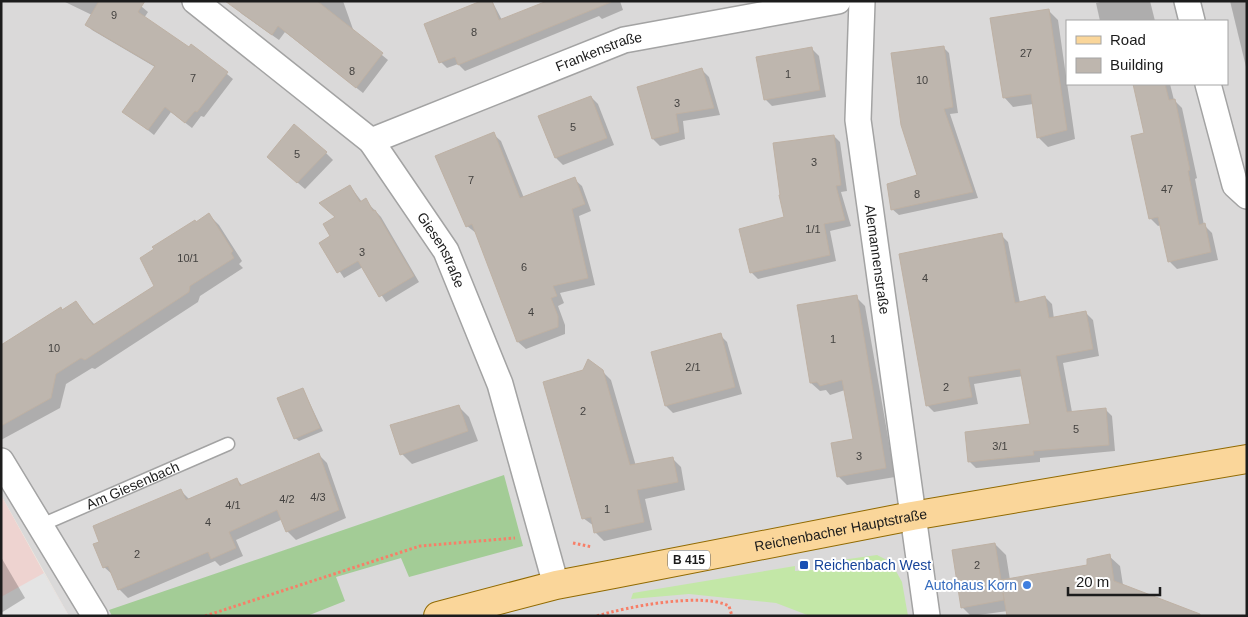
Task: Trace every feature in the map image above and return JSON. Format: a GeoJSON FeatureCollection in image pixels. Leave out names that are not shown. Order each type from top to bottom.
{"type":"FeatureCollection","features":[{"type":"Feature","properties":{"kind":"main road","name":"Reichenbacher Hauptstraße"},"geometry":{"type":"LineString","coordinates":[[438,616],[556,585],[912,516],[1247,459]]}},
{"type":"Feature","properties":{"kind":"street","name":"Giesenstraße"},"geometry":{"type":"LineString","coordinates":[[195,1],[371,141],[446,251],[500,384],[556,585]]}},
{"type":"Feature","properties":{"kind":"street","name":"Frankenstraße"},"geometry":{"type":"LineString","coordinates":[[371,141],[624,40],[838,1]]}},
{"type":"Feature","properties":{"kind":"street","name":"Alemannenstraße"},"geometry":{"type":"LineString","coordinates":[[862,1],[858,120],[927,616]]}},
{"type":"Feature","properties":{"kind":"street"},"geometry":{"type":"LineString","coordinates":[[1187,1],[1192,20]]}},
{"type":"Feature","properties":{"kind":"street"},"geometry":{"type":"LineString","coordinates":[[1208,85],[1235,185],[1247,196]]}},
{"type":"Feature","properties":{"kind":"street"},"geometry":{"type":"LineString","coordinates":[[1,462],[95,616]]}},
{"type":"Feature","properties":{"kind":"lane","name":"Am Giesenbach"},"geometry":{"type":"LineString","coordinates":[[39,526],[228,444]]}},
{"type":"Feature","properties":{"kind":"path"},"geometry":{"type":"LineString","coordinates":[[205,616],[420,546],[542,536]]}},
{"type":"Feature","properties":{"kind":"path"},"geometry":{"type":"LineString","coordinates":[[597,616],[622,608],[691,601],[719,601],[729,606],[732,616]]}},
{"type":"Feature","properties":{"kind":"shaded area"},"geometry":{"type":"Polygon","coordinates":[[[1,1],[1247,1],[1247,616],[69,616],[1,495],[1,1]]]}},
{"type":"Feature","properties":{"kind":"shaded area"},"geometry":{"type":"Polygon","coordinates":[[[1,495],[44,573],[69,616],[1,616],[1,495]]]}},
{"type":"Feature","properties":{"kind":"shaded area"},"geometry":{"type":"Polygon","coordinates":[[[44,573],[69,616],[1,616],[1,597],[44,573]]]}},
{"type":"Feature","properties":{"kind":"green space"},"geometry":{"type":"Polygon","coordinates":[[[504,475],[523,546],[409,577],[401,558],[336,577],[345,601],[307,616],[112,616],[109,610],[504,475]]]}},
{"type":"Feature","properties":{"kind":"green space"},"geometry":{"type":"Polygon","coordinates":[[[877,555],[891,562],[902,582],[908,616],[810,616],[776,603],[689,594],[631,599],[633,593],[795,566],[795,571],[828,569],[827,562],[877,555]]]}},
{"type":"Feature","properties":{"kind":"building"},"geometry":{"type":"Polygon","coordinates":[[[99,1],[145,1],[138,12],[189,47],[191,44],[228,72],[197,112],[195,111],[185,123],[165,107],[148,130],[122,112],[155,66],[85,25],[99,1]]]}},
{"type":"Feature","properties":{"kind":"building"},"geometry":{"type":"Polygon","coordinates":[[[225,1],[317,1],[383,53],[356,88],[278,26],[272,35],[225,1]]]}},
{"type":"Feature","properties":{"kind":"building"},"geometry":{"type":"Polygon","coordinates":[[[481,1],[492,1],[499,20],[547,1],[611,2],[458,65],[455,57],[439,63],[424,24],[481,1]]]}},
{"type":"Feature","properties":{"kind":"building"},"geometry":{"type":"Polygon","coordinates":[[[1049,9],[1067,130],[1037,138],[1031,94],[1003,98],[990,18],[1049,9]]]}},
{"type":"Feature","properties":{"kind":"building"},"geometry":{"type":"Polygon","coordinates":[[[944,46],[953,107],[944,109],[973,192],[891,210],[887,184],[917,175],[901,125],[891,53],[944,46]]]}},
{"type":"Feature","properties":{"kind":"building"},"geometry":{"type":"Polygon","coordinates":[[[812,47],[820,90],[764,100],[756,57],[812,47]]]}},
{"type":"Feature","properties":{"kind":"building"},"geometry":{"type":"Polygon","coordinates":[[[702,68],[714,108],[676,114],[679,132],[652,139],[637,87],[702,68]]]}},
{"type":"Feature","properties":{"kind":"building"},"geometry":{"type":"Polygon","coordinates":[[[1133,85],[1165,85],[1169,100],[1175,99],[1199,225],[1205,223],[1211,252],[1168,262],[1158,217],[1149,219],[1131,136],[1144,133],[1133,85]]]}},
{"type":"Feature","properties":{"kind":"building"},"geometry":{"type":"Polygon","coordinates":[[[591,96],[607,138],[555,158],[538,116],[591,96]]]}},
{"type":"Feature","properties":{"kind":"building"},"geometry":{"type":"Polygon","coordinates":[[[294,124],[327,152],[297,183],[267,157],[294,124]]]}},
{"type":"Feature","properties":{"kind":"building"},"geometry":{"type":"Polygon","coordinates":[[[494,132],[520,198],[575,177],[585,204],[572,209],[588,278],[553,286],[557,296],[551,298],[558,316],[558,327],[517,342],[472,224],[466,227],[435,156],[494,132]]]}},
{"type":"Feature","properties":{"kind":"building"},"geometry":{"type":"Polygon","coordinates":[[[834,135],[841,185],[836,186],[845,220],[824,224],[830,255],[750,273],[739,229],[784,217],[779,195],[773,143],[834,135]]]}},
{"type":"Feature","properties":{"kind":"building"},"geometry":{"type":"Polygon","coordinates":[[[350,185],[360,202],[366,198],[373,211],[375,210],[414,276],[379,297],[358,261],[337,273],[319,243],[330,236],[323,224],[335,217],[319,203],[350,185]]]}},
{"type":"Feature","properties":{"kind":"building"},"geometry":{"type":"Polygon","coordinates":[[[209,213],[233,251],[231,253],[234,258],[190,286],[189,292],[85,360],[81,358],[56,374],[51,398],[1,426],[1,345],[61,307],[62,310],[76,301],[93,325],[154,286],[140,258],[154,249],[152,247],[209,213]]]}},
{"type":"Feature","properties":{"kind":"building"},"geometry":{"type":"Polygon","coordinates":[[[1002,233],[1015,303],[1045,296],[1049,318],[1086,311],[1093,349],[1056,356],[1067,412],[1106,408],[1109,445],[1033,451],[1034,455],[968,462],[965,432],[1030,424],[1020,369],[968,377],[972,397],[926,406],[899,254],[1002,233]]]}},
{"type":"Feature","properties":{"kind":"building"},"geometry":{"type":"Polygon","coordinates":[[[857,295],[886,468],[837,477],[831,443],[853,439],[842,380],[820,386],[817,382],[810,383],[797,305],[857,295]]]}},
{"type":"Feature","properties":{"kind":"building"},"geometry":{"type":"Polygon","coordinates":[[[721,333],[735,387],[665,406],[651,352],[721,333]]]}},
{"type":"Feature","properties":{"kind":"building"},"geometry":{"type":"Polygon","coordinates":[[[588,359],[603,370],[630,465],[673,457],[678,482],[637,490],[644,522],[594,533],[591,517],[582,519],[543,382],[583,370],[588,359]]]}},
{"type":"Feature","properties":{"kind":"building"},"geometry":{"type":"Polygon","coordinates":[[[303,388],[320,428],[294,439],[277,398],[303,388]]]}},
{"type":"Feature","properties":{"kind":"building"},"geometry":{"type":"Polygon","coordinates":[[[459,405],[468,431],[400,455],[390,425],[459,405]]]}},
{"type":"Feature","properties":{"kind":"building"},"geometry":{"type":"Polygon","coordinates":[[[319,453],[339,510],[286,532],[277,510],[229,532],[236,548],[211,559],[208,552],[118,590],[108,566],[103,568],[93,544],[99,542],[93,526],[181,489],[186,500],[237,478],[240,486],[319,453]]]}},
{"type":"Feature","properties":{"kind":"building"},"geometry":{"type":"Polygon","coordinates":[[[995,543],[1001,580],[1087,565],[1087,559],[1110,554],[1114,581],[1200,614],[1200,616],[1007,616],[1003,593],[1004,600],[961,608],[952,550],[995,543]]]}},
{"type":"Feature","properties":{"kind":"place","name":"Reichenbach West"},"geometry":{"type":"Point","coordinates":[804,565]}},
{"type":"Feature","properties":{"kind":"place","name":"Autohaus Korn"},"geometry":{"type":"Point","coordinates":[1027,585]}}]}
